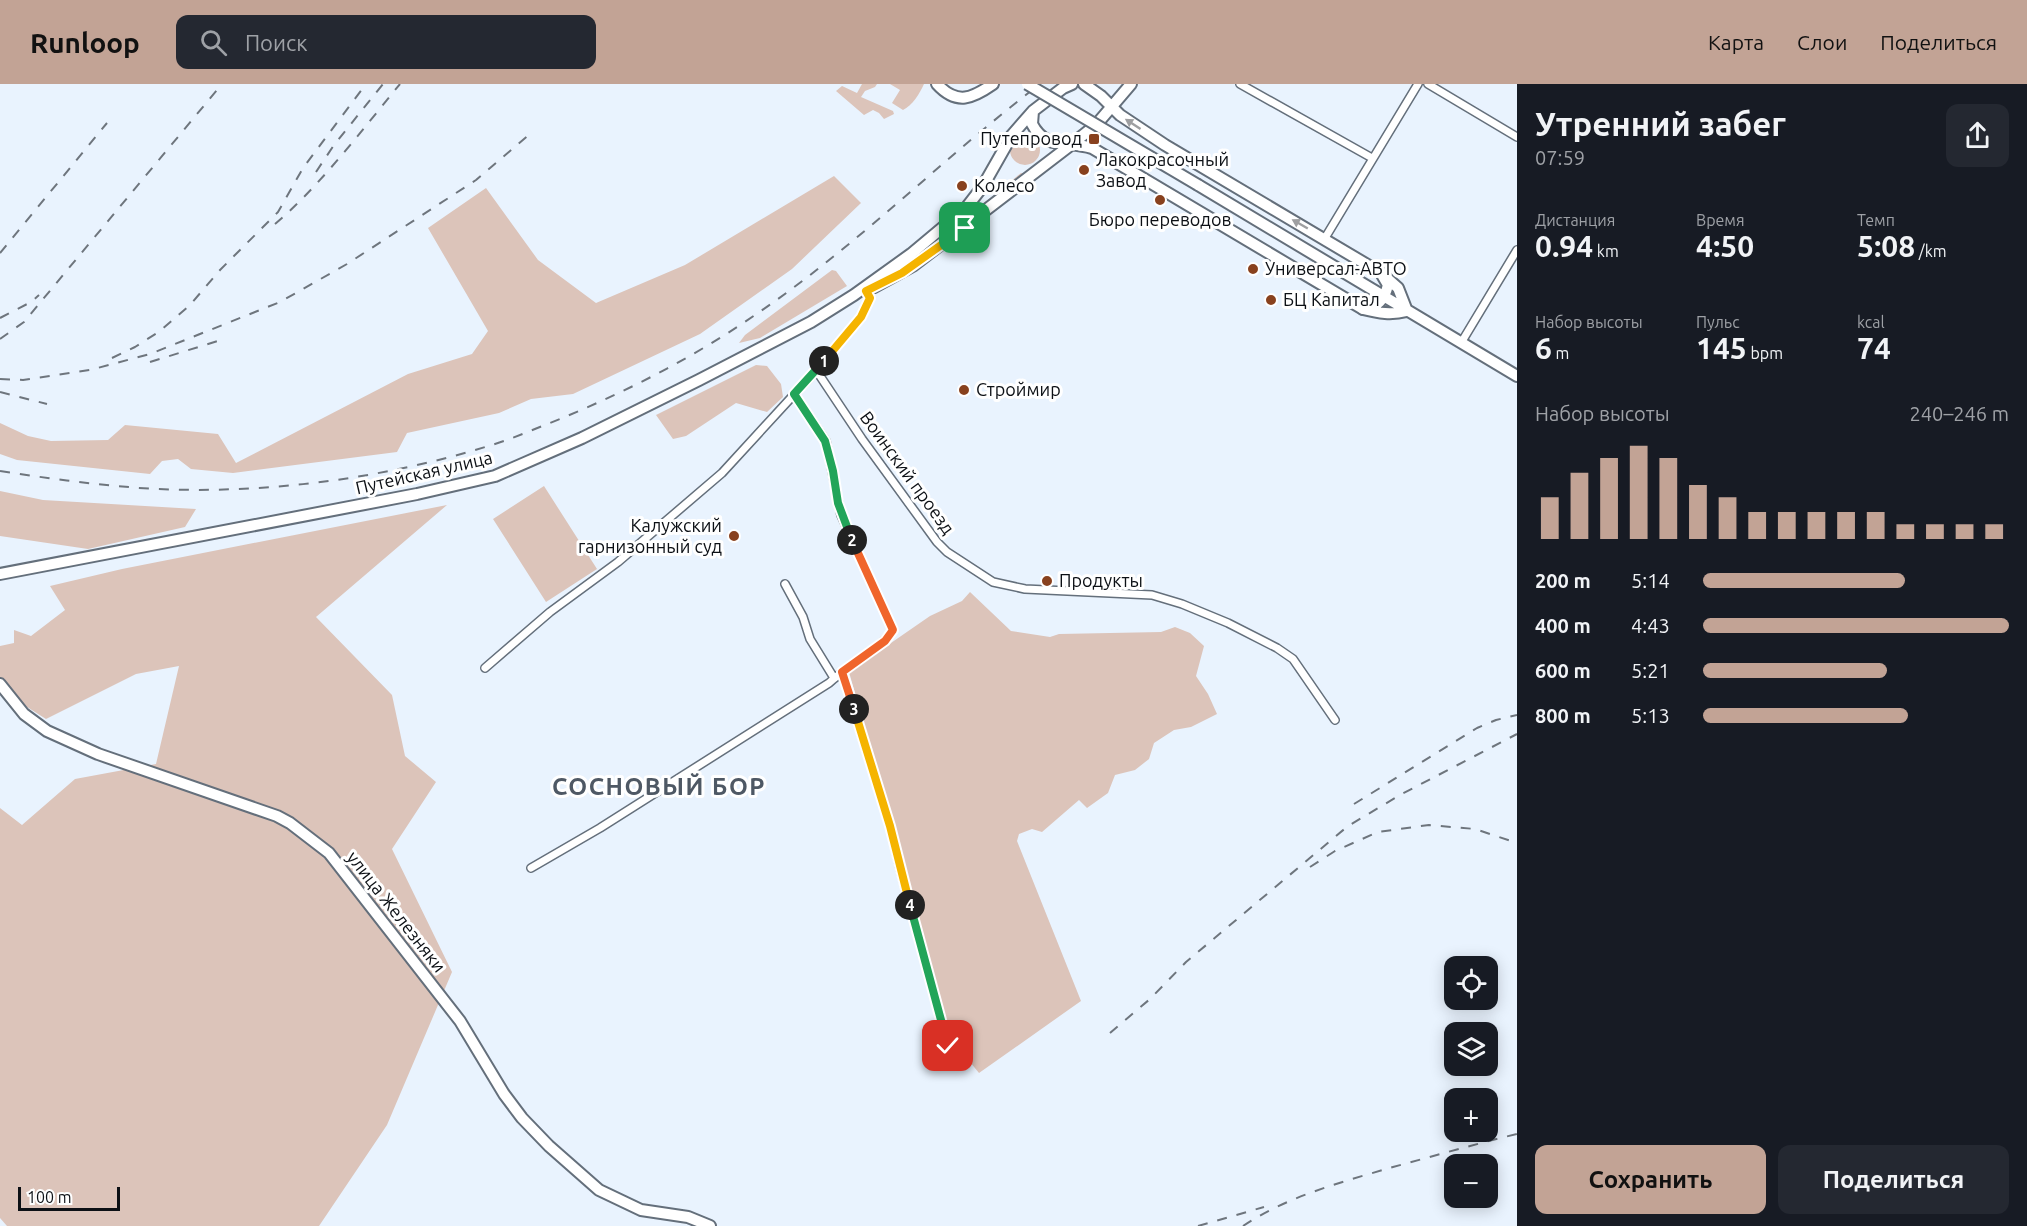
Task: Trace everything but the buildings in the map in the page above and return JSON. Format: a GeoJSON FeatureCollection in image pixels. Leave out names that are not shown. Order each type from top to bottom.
{"type":"FeatureCollection","features":[{"type":"Feature","properties":{"kind":"street"},"geometry":{"type":"LineString","coordinates":[[937,84],[945,92],[962,98],[980,94],[993,84]]}},
{"type":"Feature","properties":{"kind":"street"},"geometry":{"type":"LineString","coordinates":[[1027,84],[1517,376]]}},
{"type":"Feature","properties":{"kind":"street","name":"Путейская улица"},"geometry":{"type":"LineString","coordinates":[[0,574],[417,494],[495,476],[582,438],[811,322],[910,254],[966,208],[983,186],[1012,135],[1034,111],[1063,88],[1072,84]]}},
{"type":"Feature","properties":{"kind":"street"},"geometry":{"type":"LineString","coordinates":[[1084,84],[1101,96],[1111,108],[1165,145],[1381,273],[1398,288],[1407,311]]}},
{"type":"Feature","properties":{"kind":"street","name":"Путейская улица"},"geometry":{"type":"LineString","coordinates":[[854,294],[866,291],[914,265],[1096,125],[1131,84]]}},
{"type":"Feature","properties":{"kind":"street"},"geometry":{"type":"LineString","coordinates":[[1240,84],[1372,158]]}},
{"type":"Feature","properties":{"kind":"street"},"geometry":{"type":"LineString","coordinates":[[1325,238],[1418,84]]}},
{"type":"Feature","properties":{"kind":"street"},"geometry":{"type":"LineString","coordinates":[[1428,84],[1517,137]]}},
{"type":"Feature","properties":{"kind":"street"},"geometry":{"type":"LineString","coordinates":[[1034,111],[1032,124],[1042,137],[1060,144],[1092,148],[1363,309],[1379,314],[1407,311]]}},
{"type":"Feature","properties":{"kind":"street"},"geometry":{"type":"LineString","coordinates":[[1461,343],[1517,250]]}},
{"type":"Feature","properties":{"kind":"street"},"geometry":{"type":"LineString","coordinates":[[1363,309],[1376,306],[1385,298],[1388,285],[1381,273]]}},
{"type":"Feature","properties":{"kind":"street"},"geometry":{"type":"LineString","coordinates":[[486,668],[550,612],[618,562],[722,473],[861,317],[870,298],[866,291]]}},
{"type":"Feature","properties":{"kind":"street","name":"Воинский проезд"},"geometry":{"type":"LineString","coordinates":[[816,370],[862,439],[937,542],[956,558],[993,582],[1025,589],[1152,595],[1182,604],[1228,623],[1277,648],[1293,659],[1335,720]]}},
{"type":"Feature","properties":{"kind":"street"},"geometry":{"type":"LineString","coordinates":[[531,868],[600,828],[829,683],[885,641],[893,630],[841,515],[825,441],[794,394]]}},
{"type":"Feature","properties":{"kind":"street"},"geometry":{"type":"LineString","coordinates":[[0,582],[16,570]]}},
{"type":"Feature","properties":{"kind":"street"},"geometry":{"type":"LineString","coordinates":[[785,584],[803,616],[810,639],[834,678]]}},
{"type":"Feature","properties":{"kind":"street"},"geometry":{"type":"LineString","coordinates":[[842,672],[890,826],[948,1046]]}},
{"type":"Feature","properties":{"kind":"street","name":"улица Железняки"},"geometry":{"type":"LineString","coordinates":[[0,684],[24,714],[47,731],[98,754],[277,816],[315,841],[329,853],[460,1021],[504,1094],[522,1118],[549,1146],[599,1190],[641,1209],[688,1217],[710,1226]]}},
{"type":"Feature","properties":{"kind":"shaded area"},"geometry":{"type":"Polygon","coordinates":[[[862,84],[877,84],[865,91],[861,97],[893,111],[894,114],[884,119],[873,110],[864,115],[836,91],[842,86],[857,93],[862,84]]]}},
{"type":"Feature","properties":{"kind":"shaded area"},"geometry":{"type":"Polygon","coordinates":[[[890,84],[924,84],[913,102],[903,110],[892,103],[900,90],[890,84]]]}},
{"type":"Feature","properties":{"kind":"shaded area"},"geometry":{"type":"Polygon","coordinates":[[[1025,135],[1036,139],[1040,150],[1036,161],[1025,165],[1014,161],[1010,150],[1014,139],[1025,135]]]}},
{"type":"Feature","properties":{"kind":"shaded area"},"geometry":{"type":"Polygon","coordinates":[[[1021,173],[1024,174],[916,258],[1021,173]]]}},
{"type":"Feature","properties":{"kind":"shaded area"},"geometry":{"type":"Polygon","coordinates":[[[834,176],[861,203],[792,269],[700,334],[573,394],[531,399],[499,413],[407,433],[397,452],[233,473],[191,469],[178,459],[162,461],[150,474],[17,460],[0,454],[0,423],[28,436],[51,441],[108,440],[125,425],[218,434],[236,463],[408,374],[472,354],[488,331],[428,228],[486,188],[538,260],[596,303],[685,265],[834,176]]]}},
{"type":"Feature","properties":{"kind":"shaded area"},"geometry":{"type":"Polygon","coordinates":[[[832,270],[836,271],[847,286],[760,338],[739,343],[745,335],[832,270]]]}},
{"type":"Feature","properties":{"kind":"shaded area"},"geometry":{"type":"Polygon","coordinates":[[[756,365],[767,366],[781,384],[783,397],[767,412],[736,403],[686,436],[673,439],[656,415],[756,365]]]}},
{"type":"Feature","properties":{"kind":"shaded area"},"geometry":{"type":"Polygon","coordinates":[[[544,486],[597,569],[546,602],[493,519],[544,486]]]}},
{"type":"Feature","properties":{"kind":"shaded area"},"geometry":{"type":"Polygon","coordinates":[[[0,491],[43,500],[196,509],[185,527],[88,549],[0,536],[0,491]]]}},
{"type":"Feature","properties":{"kind":"shaded area"},"geometry":{"type":"Polygon","coordinates":[[[447,505],[316,617],[392,695],[405,756],[436,782],[392,849],[452,972],[387,1125],[319,1226],[7,1226],[0,1218],[0,808],[22,825],[75,779],[156,764],[179,666],[136,674],[46,719],[24,705],[0,677],[0,646],[14,643],[14,630],[31,636],[65,610],[50,586],[122,569],[447,505]]]}},
{"type":"Feature","properties":{"kind":"shaded area"},"geometry":{"type":"Polygon","coordinates":[[[970,592],[1011,631],[1050,637],[1059,634],[1161,632],[1175,627],[1190,633],[1204,646],[1196,676],[1217,714],[1191,727],[1174,730],[1154,743],[1149,759],[1135,770],[1115,775],[1108,793],[1087,808],[1079,800],[1042,832],[1032,829],[1019,834],[1017,841],[1081,1001],[979,1073],[948,1035],[899,848],[849,672],[930,616],[962,601],[970,592]]]}},
{"type":"Feature","properties":{"kind":"railway"},"geometry":{"type":"LineString","coordinates":[[0,339],[24,322],[222,84]]}},
{"type":"Feature","properties":{"kind":"railway"},"geometry":{"type":"LineString","coordinates":[[112,358],[160,331],[190,305],[220,270],[278,212],[303,168],[366,84]]}},
{"type":"Feature","properties":{"kind":"railway"},"geometry":{"type":"LineString","coordinates":[[316,172],[334,145],[383,84]]}},
{"type":"Feature","properties":{"kind":"railway"},"geometry":{"type":"LineString","coordinates":[[275,224],[308,193],[400,84]]}},
{"type":"Feature","properties":{"kind":"railway"},"geometry":{"type":"LineString","coordinates":[[0,471],[136,488],[242,489],[328,481],[370,474],[454,456],[509,439],[577,412],[656,375],[755,315],[829,260],[1040,84]]}},
{"type":"Feature","properties":{"kind":"railway"},"geometry":{"type":"LineString","coordinates":[[0,253],[107,123]]}},
{"type":"Feature","properties":{"kind":"railway"},"geometry":{"type":"LineString","coordinates":[[0,379],[23,380],[90,370],[150,354],[280,302],[347,264],[476,180],[530,134]]}},
{"type":"Feature","properties":{"kind":"railway"},"geometry":{"type":"LineString","coordinates":[[0,318],[31,302],[39,295]]}},
{"type":"Feature","properties":{"kind":"railway"},"geometry":{"type":"LineString","coordinates":[[150,362],[221,340]]}},
{"type":"Feature","properties":{"kind":"railway"},"geometry":{"type":"LineString","coordinates":[[0,392],[47,404]]}},
{"type":"Feature","properties":{"kind":"railway"},"geometry":{"type":"LineString","coordinates":[[1354,804],[1477,728],[1517,715]]}},
{"type":"Feature","properties":{"kind":"railway"},"geometry":{"type":"LineString","coordinates":[[1110,1033],[1150,999],[1186,962],[1348,826],[1400,795],[1517,734]]}},
{"type":"Feature","properties":{"kind":"railway"},"geometry":{"type":"LineString","coordinates":[[1310,867],[1335,851],[1378,832],[1429,825],[1475,829],[1517,843]]}},
{"type":"Feature","properties":{"kind":"railway"},"geometry":{"type":"LineString","coordinates":[[1243,1226],[1278,1206],[1335,1184],[1517,1134]]}},
{"type":"Feature","properties":{"kind":"railway"},"geometry":{"type":"LineString","coordinates":[[1198,1226],[1264,1207]]}},
{"type":"Feature","properties":{"kind":"place","name":"Путепровод"},"geometry":{"type":"Point","coordinates":[1094,139]}},
{"type":"Feature","properties":{"kind":"place","name":"Лакокрасочный Завод"},"geometry":{"type":"Point","coordinates":[1084,170]}},
{"type":"Feature","properties":{"kind":"place","name":"Колесо"},"geometry":{"type":"Point","coordinates":[962,186]}},
{"type":"Feature","properties":{"kind":"place","name":"Бюро переводов"},"geometry":{"type":"Point","coordinates":[1160,200]}},
{"type":"Feature","properties":{"kind":"place","name":"Универсал-АВТО"},"geometry":{"type":"Point","coordinates":[1253,269]}},
{"type":"Feature","properties":{"kind":"place","name":"БЦ Капитал"},"geometry":{"type":"Point","coordinates":[1271,300]}},
{"type":"Feature","properties":{"kind":"place","name":"Строймир"},"geometry":{"type":"Point","coordinates":[964,390]}},
{"type":"Feature","properties":{"kind":"place","name":"Калужский гарнизонный суд"},"geometry":{"type":"Point","coordinates":[734,536]}},
{"type":"Feature","properties":{"kind":"place","name":"Продукты"},"geometry":{"type":"Point","coordinates":[1047,581]}},
{"type":"Feature","properties":{"kind":"district","name":"СОСНОВЫЙ БОР"},"geometry":{"type":"Point","coordinates":[659,787]}},
{"type":"Feature","properties":{"kind":"route"},"geometry":{"type":"LineString","coordinates":[[948,1046],[890,826],[842,672],[885,641],[893,630],[841,515],[825,441],[794,394],[861,317],[870,298],[866,291],[902,273],[965,228]]}}]}
